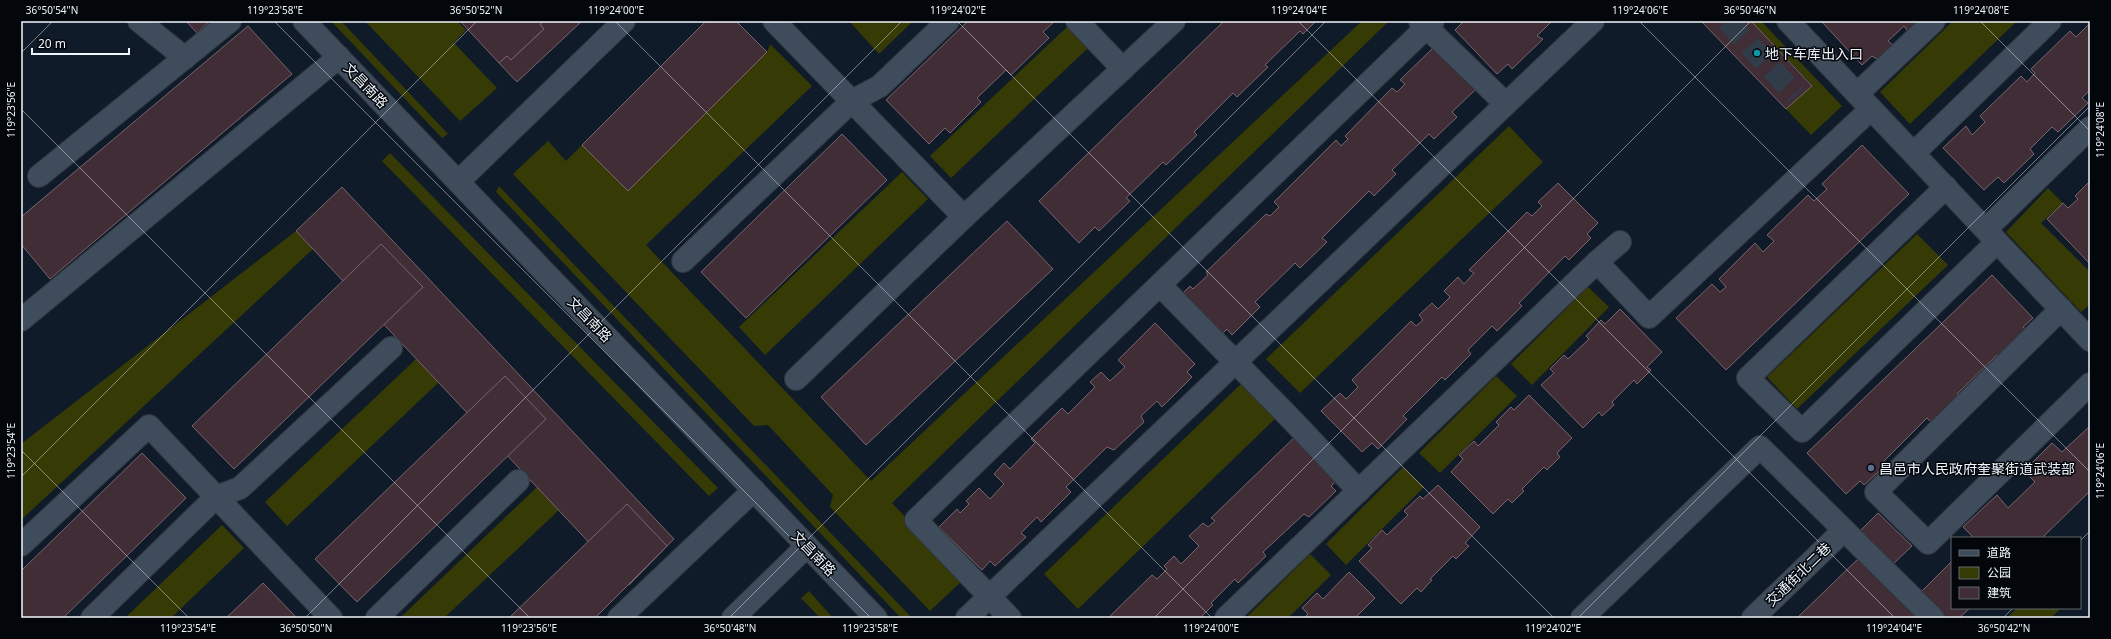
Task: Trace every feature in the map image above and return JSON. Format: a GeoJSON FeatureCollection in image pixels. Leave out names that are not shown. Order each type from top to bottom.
{"type":"FeatureCollection","features":[{"type":"Feature","properties":{"kind":"street"},"geometry":{"type":"LineString","coordinates":[[139,21],[185,58]]}},
{"type":"Feature","properties":{"kind":"street"},"geometry":{"type":"LineString","coordinates":[[39,176],[230,21]]}},
{"type":"Feature","properties":{"kind":"street","name":"文昌南路"},"geometry":{"type":"LineString","coordinates":[[304,21],[876,618]]}},
{"type":"Feature","properties":{"kind":"street"},"geometry":{"type":"LineString","coordinates":[[458,181],[624,21]]}},
{"type":"Feature","properties":{"kind":"street"},"geometry":{"type":"LineString","coordinates":[[774,21],[964,217]]}},
{"type":"Feature","properties":{"kind":"street"},"geometry":{"type":"LineString","coordinates":[[683,261],[852,101],[880,86],[948,21]]}},
{"type":"Feature","properties":{"kind":"street"},"geometry":{"type":"LineString","coordinates":[[1077,21],[1123,69]]}},
{"type":"Feature","properties":{"kind":"street"},"geometry":{"type":"LineString","coordinates":[[796,379],[964,217],[1174,21]]}},
{"type":"Feature","properties":{"kind":"street"},"geometry":{"type":"LineString","coordinates":[[967,618],[1593,21]]}},
{"type":"Feature","properties":{"kind":"street"},"geometry":{"type":"LineString","coordinates":[[1788,21],[2090,340]]}},
{"type":"Feature","properties":{"kind":"street"},"geometry":{"type":"LineString","coordinates":[[1597,262],[1649,317],[1864,102],[1934,21]]}},
{"type":"Feature","properties":{"kind":"street"},"geometry":{"type":"LineString","coordinates":[[1914,153],[2050,21]]}},
{"type":"Feature","properties":{"kind":"street"},"geometry":{"type":"LineString","coordinates":[[1010,618],[916,520],[1427,23],[1506,104]]}},
{"type":"Feature","properties":{"kind":"street"},"geometry":{"type":"LineString","coordinates":[[21,320],[339,57]]}},
{"type":"Feature","properties":{"kind":"street"},"geometry":{"type":"LineString","coordinates":[[1946,187],[1748,378],[1802,431],[1991,236],[2090,128]]}},
{"type":"Feature","properties":{"kind":"street"},"geometry":{"type":"LineString","coordinates":[[1226,618],[1597,262],[1620,242]]}},
{"type":"Feature","properties":{"kind":"street"},"geometry":{"type":"LineString","coordinates":[[1160,284],[1359,491]]}},
{"type":"Feature","properties":{"kind":"street"},"geometry":{"type":"LineString","coordinates":[[2061,309],[1876,492],[1928,542],[2090,384]]}},
{"type":"Feature","properties":{"kind":"street"},"geometry":{"type":"LineString","coordinates":[[92,618],[216,497],[240,488],[391,348]]}},
{"type":"Feature","properties":{"kind":"street"},"geometry":{"type":"LineString","coordinates":[[21,545],[149,426],[331,618]]}},
{"type":"Feature","properties":{"kind":"street"},"geometry":{"type":"LineString","coordinates":[[1582,618],[1760,447],[1933,618]]}},
{"type":"Feature","properties":{"kind":"street"},"geometry":{"type":"LineString","coordinates":[[377,618],[518,481]]}},
{"type":"Feature","properties":{"kind":"street"},"geometry":{"type":"LineString","coordinates":[[619,618],[754,490]]}},
{"type":"Feature","properties":{"kind":"street","name":"交通街北二巷"},"geometry":{"type":"LineString","coordinates":[[1753,618],[1844,530]]}},
{"type":"Feature","properties":{"kind":"street"},"geometry":{"type":"LineString","coordinates":[[732,618],[807,546]]}},
{"type":"Feature","properties":{"kind":"green space"},"geometry":{"type":"Polygon","coordinates":[[[331,21],[341,21],[448,134],[442,138],[331,21]]]}},
{"type":"Feature","properties":{"kind":"green space"},"geometry":{"type":"Polygon","coordinates":[[[365,21],[457,21],[466,30],[454,43],[497,88],[460,121],[365,21]]]}},
{"type":"Feature","properties":{"kind":"green space"},"geometry":{"type":"Polygon","coordinates":[[[849,21],[913,21],[879,54],[849,21]]]}},
{"type":"Feature","properties":{"kind":"green space"},"geometry":{"type":"Polygon","coordinates":[[[1362,21],[1389,21],[892,503],[964,579],[930,611],[830,507],[833,495],[768,425],[754,426],[513,174],[548,141],[566,161],[582,145],[628,190],[767,52],[770,44],[812,86],[646,245],[871,481],[1362,21]]]}},
{"type":"Feature","properties":{"kind":"green space"},"geometry":{"type":"Polygon","coordinates":[[[1751,21],[1761,21],[1842,106],[1811,135],[1786,109],[1812,85],[1751,21]]]}},
{"type":"Feature","properties":{"kind":"green space"},"geometry":{"type":"Polygon","coordinates":[[[1953,21],[2017,21],[1910,124],[1880,92],[1953,21]]]}},
{"type":"Feature","properties":{"kind":"green space"},"geometry":{"type":"Polygon","coordinates":[[[1067,27],[1088,48],[951,178],[930,156],[1067,27]]]}},
{"type":"Feature","properties":{"kind":"green space"},"geometry":{"type":"Polygon","coordinates":[[[1509,126],[1543,162],[1300,393],[1266,359],[1509,126]]]}},
{"type":"Feature","properties":{"kind":"green space"},"geometry":{"type":"Polygon","coordinates":[[[390,153],[718,488],[709,496],[382,161],[390,153]]]}},
{"type":"Feature","properties":{"kind":"green space"},"geometry":{"type":"Polygon","coordinates":[[[902,172],[928,199],[765,355],[739,327],[902,172]]]}},
{"type":"Feature","properties":{"kind":"green space"},"geometry":{"type":"Polygon","coordinates":[[[499,186],[912,618],[901,618],[496,192],[499,186]]]}},
{"type":"Feature","properties":{"kind":"green space"},"geometry":{"type":"Polygon","coordinates":[[[2048,188],[2063,203],[2041,223],[2090,272],[2090,304],[2081,312],[2006,232],[2048,188]]]}},
{"type":"Feature","properties":{"kind":"green space"},"geometry":{"type":"Polygon","coordinates":[[[296,231],[313,249],[21,520],[21,444],[296,231]]]}},
{"type":"Feature","properties":{"kind":"green space"},"geometry":{"type":"Polygon","coordinates":[[[1917,234],[1948,265],[1797,409],[1767,377],[1917,234]]]}},
{"type":"Feature","properties":{"kind":"green space"},"geometry":{"type":"Polygon","coordinates":[[[1588,287],[1609,307],[1532,385],[1511,364],[1588,287]]]}},
{"type":"Feature","properties":{"kind":"green space"},"geometry":{"type":"Polygon","coordinates":[[[416,359],[439,382],[287,526],[265,502],[416,359]]]}},
{"type":"Feature","properties":{"kind":"green space"},"geometry":{"type":"Polygon","coordinates":[[[1496,376],[1517,396],[1440,473],[1419,453],[1496,376]]]}},
{"type":"Feature","properties":{"kind":"green space"},"geometry":{"type":"Polygon","coordinates":[[[1244,381],[1278,416],[1078,609],[1044,574],[1244,381]]]}},
{"type":"Feature","properties":{"kind":"green space"},"geometry":{"type":"Polygon","coordinates":[[[1403,467],[1424,487],[1346,565],[1326,544],[1403,467]]]}},
{"type":"Feature","properties":{"kind":"green space"},"geometry":{"type":"Polygon","coordinates":[[[537,487],[559,510],[444,618],[400,618],[537,487]]]}},
{"type":"Feature","properties":{"kind":"green space"},"geometry":{"type":"Polygon","coordinates":[[[222,525],[244,548],[171,618],[125,618],[222,525]]]}},
{"type":"Feature","properties":{"kind":"green space"},"geometry":{"type":"Polygon","coordinates":[[[1310,554],[1331,575],[1288,618],[1246,618],[1310,554]]]}},
{"type":"Feature","properties":{"kind":"green space"},"geometry":{"type":"Polygon","coordinates":[[[809,591],[833,618],[820,618],[801,598],[809,591]]]}},
{"type":"Feature","properties":{"kind":"green space"},"geometry":{"type":"Polygon","coordinates":[[[2016,609],[2060,609],[2051,618],[2007,618],[2016,609]]]}},
{"type":"Feature","properties":{"kind":"building"},"geometry":{"type":"Polygon","coordinates":[[[186,21],[210,21],[197,33],[186,21]]]}},
{"type":"Feature","properties":{"kind":"building"},"geometry":{"type":"Polygon","coordinates":[[[460,21],[544,21],[540,24],[544,29],[511,60],[507,56],[499,63],[460,21]]]}},
{"type":"Feature","properties":{"kind":"building"},"geometry":{"type":"Polygon","coordinates":[[[544,21],[582,21],[517,82],[499,63],[507,56],[511,60],[544,29],[540,24],[544,21]]]}},
{"type":"Feature","properties":{"kind":"building"},"geometry":{"type":"Polygon","coordinates":[[[706,21],[736,21],[767,52],[628,191],[582,145],[706,21]]]}},
{"type":"Feature","properties":{"kind":"building"},"geometry":{"type":"Polygon","coordinates":[[[968,21],[1055,21],[1043,32],[1049,38],[1011,75],[1006,70],[977,98],[981,102],[950,133],[945,128],[929,144],[886,100],[968,21]]]}},
{"type":"Feature","properties":{"kind":"building"},"geometry":{"type":"Polygon","coordinates":[[[1224,21],[1316,21],[1303,34],[1300,31],[1265,65],[1268,67],[1237,97],[1233,93],[1194,132],[1197,135],[1166,165],[1163,162],[1126,198],[1130,201],[1099,231],[1095,227],[1079,243],[1039,201],[1224,21]]]}},
{"type":"Feature","properties":{"kind":"building"},"geometry":{"type":"Polygon","coordinates":[[[1464,21],[1552,21],[1537,36],[1543,39],[1512,69],[1508,64],[1497,74],[1455,30],[1464,21]]]}},
{"type":"Feature","properties":{"kind":"building","name":"地下车库出入口"},"geometry":{"type":"Polygon","coordinates":[[[1701,21],[1751,21],[1812,86],[1786,109],[1701,21]]]}},
{"type":"Feature","properties":{"kind":"building"},"geometry":{"type":"Polygon","coordinates":[[[1821,21],[1923,21],[1910,34],[1904,26],[1888,41],[1894,46],[1879,60],[1872,56],[1862,65],[1821,21]]]}},
{"type":"Feature","properties":{"kind":"building"},"geometry":{"type":"Polygon","coordinates":[[[2090,23],[2090,90],[2082,98],[2088,103],[2058,132],[2052,127],[2030,149],[2034,154],[2004,183],[1998,177],[1984,190],[1943,148],[1966,126],[1972,135],[1985,122],[1980,116],[2021,76],[2027,82],[2035,73],[2031,69],[2070,31],[2076,37],[2090,23]]]}},
{"type":"Feature","properties":{"kind":"building"},"geometry":{"type":"Polygon","coordinates":[[[248,26],[292,74],[50,279],[21,244],[21,217],[248,26]]]}},
{"type":"Feature","properties":{"kind":"building"},"geometry":{"type":"Polygon","coordinates":[[[1433,48],[1475,90],[1452,112],[1457,117],[1434,139],[1429,134],[1392,170],[1396,174],[1374,196],[1369,191],[1322,238],[1327,242],[1300,268],[1295,263],[1255,302],[1260,307],[1232,335],[1227,329],[1218,338],[1179,297],[1190,286],[1193,289],[1208,275],[1206,272],[1266,214],[1270,216],[1279,207],[1274,202],[1336,140],[1341,146],[1348,139],[1345,136],[1392,88],[1397,92],[1405,84],[1400,80],[1433,48]]]}},
{"type":"Feature","properties":{"kind":"building"},"geometry":{"type":"Polygon","coordinates":[[[842,134],[887,180],[746,318],[701,272],[842,134]]]}},
{"type":"Feature","properties":{"kind":"building"},"geometry":{"type":"Polygon","coordinates":[[[1862,145],[1909,194],[1726,370],[1676,318],[1712,284],[1720,292],[1726,287],[1719,279],[1755,243],[1763,252],[1774,241],[1767,235],[1808,195],[1814,201],[1827,189],[1822,184],[1862,145]]]}},
{"type":"Feature","properties":{"kind":"building"},"geometry":{"type":"Polygon","coordinates":[[[2090,181],[2090,264],[2047,219],[2063,203],[2068,208],[2078,199],[2075,196],[2090,181]]]}},
{"type":"Feature","properties":{"kind":"building"},"geometry":{"type":"Polygon","coordinates":[[[1558,183],[1598,223],[1587,234],[1591,238],[1569,260],[1565,256],[1519,303],[1522,306],[1497,331],[1492,326],[1468,350],[1471,354],[1445,380],[1442,377],[1403,416],[1407,419],[1378,449],[1372,443],[1362,452],[1321,411],[1340,393],[1346,399],[1358,387],[1352,380],[1411,321],[1416,326],[1423,320],[1419,315],[1432,303],[1438,309],[1450,297],[1444,291],[1458,277],[1464,284],[1474,273],[1469,270],[1527,212],[1532,216],[1542,206],[1538,202],[1558,183]]]}},
{"type":"Feature","properties":{"kind":"building"},"geometry":{"type":"Polygon","coordinates":[[[342,187],[674,539],[629,585],[296,231],[342,187]]]}},
{"type":"Feature","properties":{"kind":"building"},"geometry":{"type":"Polygon","coordinates":[[[1007,221],[1053,269],[866,445],[821,397],[1007,221]]]}},
{"type":"Feature","properties":{"kind":"building"},"geometry":{"type":"Polygon","coordinates":[[[381,244],[423,287],[234,469],[192,426],[381,244]]]}},
{"type":"Feature","properties":{"kind":"building"},"geometry":{"type":"Polygon","coordinates":[[[1992,275],[2033,318],[2023,327],[2028,331],[2001,358],[1997,355],[1957,394],[1960,397],[1933,424],[1927,418],[1883,462],[1886,465],[1864,485],[1860,481],[1846,494],[1807,453],[1992,275]]]}},
{"type":"Feature","properties":{"kind":"building"},"geometry":{"type":"Polygon","coordinates":[[[1620,309],[1662,352],[1647,367],[1651,370],[1637,384],[1634,380],[1612,402],[1614,405],[1602,416],[1599,412],[1583,428],[1541,385],[1554,373],[1550,369],[1564,355],[1568,359],[1589,339],[1586,336],[1601,320],[1605,324],[1620,309]]]}},
{"type":"Feature","properties":{"kind":"building"},"geometry":{"type":"Polygon","coordinates":[[[1155,323],[1195,364],[1187,372],[1192,377],[1162,407],[1157,401],[1141,416],[1144,422],[1114,450],[1107,447],[1066,487],[1071,492],[1041,522],[1037,517],[1021,533],[1026,537],[995,566],[990,561],[982,570],[939,527],[957,509],[960,513],[969,504],[966,501],[979,488],[990,499],[1004,484],[994,474],[1004,463],[1010,469],[1035,443],[1031,439],[1062,408],[1068,414],[1095,387],[1090,382],[1101,372],[1110,381],[1125,367],[1118,360],[1155,323]]]}},
{"type":"Feature","properties":{"kind":"building"},"geometry":{"type":"Polygon","coordinates":[[[505,376],[546,419],[357,602],[315,559],[505,376]]]}},
{"type":"Feature","properties":{"kind":"building"},"geometry":{"type":"Polygon","coordinates":[[[1529,395],[1572,438],[1557,453],[1560,457],[1547,470],[1544,467],[1522,489],[1524,491],[1512,503],[1508,499],[1493,514],[1451,472],[1463,459],[1459,455],[1474,441],[1478,446],[1499,425],[1496,422],[1511,407],[1514,410],[1529,395]]]}},
{"type":"Feature","properties":{"kind":"building"},"geometry":{"type":"Polygon","coordinates":[[[2090,426],[2090,491],[2043,537],[1973,537],[1963,527],[1997,495],[2008,508],[2035,482],[2024,471],[2052,443],[2062,452],[2090,426]]]}},
{"type":"Feature","properties":{"kind":"building"},"geometry":{"type":"Polygon","coordinates":[[[1300,432],[1342,476],[1331,486],[1336,491],[1309,517],[1304,514],[1263,552],[1266,556],[1238,583],[1235,579],[1211,603],[1213,605],[1200,618],[1108,618],[1152,575],[1157,579],[1167,569],[1164,566],[1174,556],[1181,564],[1199,546],[1189,536],[1203,523],[1208,527],[1215,521],[1211,518],[1300,432]]]}},
{"type":"Feature","properties":{"kind":"building"},"geometry":{"type":"Polygon","coordinates":[[[142,453],[186,498],[63,618],[21,618],[21,571],[142,453]]]}},
{"type":"Feature","properties":{"kind":"building"},"geometry":{"type":"Polygon","coordinates":[[[1438,485],[1480,527],[1465,543],[1469,546],[1456,559],[1453,556],[1430,579],[1432,580],[1421,592],[1417,588],[1401,604],[1359,561],[1372,548],[1368,545],[1382,530],[1387,535],[1408,515],[1404,511],[1420,496],[1423,499],[1438,485]]]}},
{"type":"Feature","properties":{"kind":"building"},"geometry":{"type":"Polygon","coordinates":[[[627,504],[667,546],[595,618],[509,618],[627,504]]]}},
{"type":"Feature","properties":{"kind":"building"},"geometry":{"type":"Polygon","coordinates":[[[1878,513],[1912,546],[1891,566],[1858,533],[1878,513]]]}},
{"type":"Feature","properties":{"kind":"building"},"geometry":{"type":"Polygon","coordinates":[[[1859,558],[1920,618],[1797,618],[1859,558]]]}},
{"type":"Feature","properties":{"kind":"building"},"geometry":{"type":"Polygon","coordinates":[[[1951,562],[1951,609],[1969,609],[1959,618],[1944,618],[1920,593],[1951,562]]]}},
{"type":"Feature","properties":{"kind":"building"},"geometry":{"type":"Polygon","coordinates":[[[1349,572],[1375,598],[1355,618],[1304,618],[1308,614],[1302,608],[1317,593],[1323,599],[1349,572]]]}},
{"type":"Feature","properties":{"kind":"building"},"geometry":{"type":"Polygon","coordinates":[[[263,583],[297,618],[226,618],[263,583]]]}},
{"type":"Feature","properties":{"kind":"tunnel"},"geometry":{"type":"LineString","coordinates":[[1727,21],[1796,95]]}},
{"type":"Feature","properties":{"kind":"place","name":"地下车库出入口"},"geometry":{"type":"Point","coordinates":[1757,53]}},
{"type":"Feature","properties":{"kind":"place","name":"昌邑市人民政府奎聚街道武装部"},"geometry":{"type":"Point","coordinates":[1871,468]}}]}
